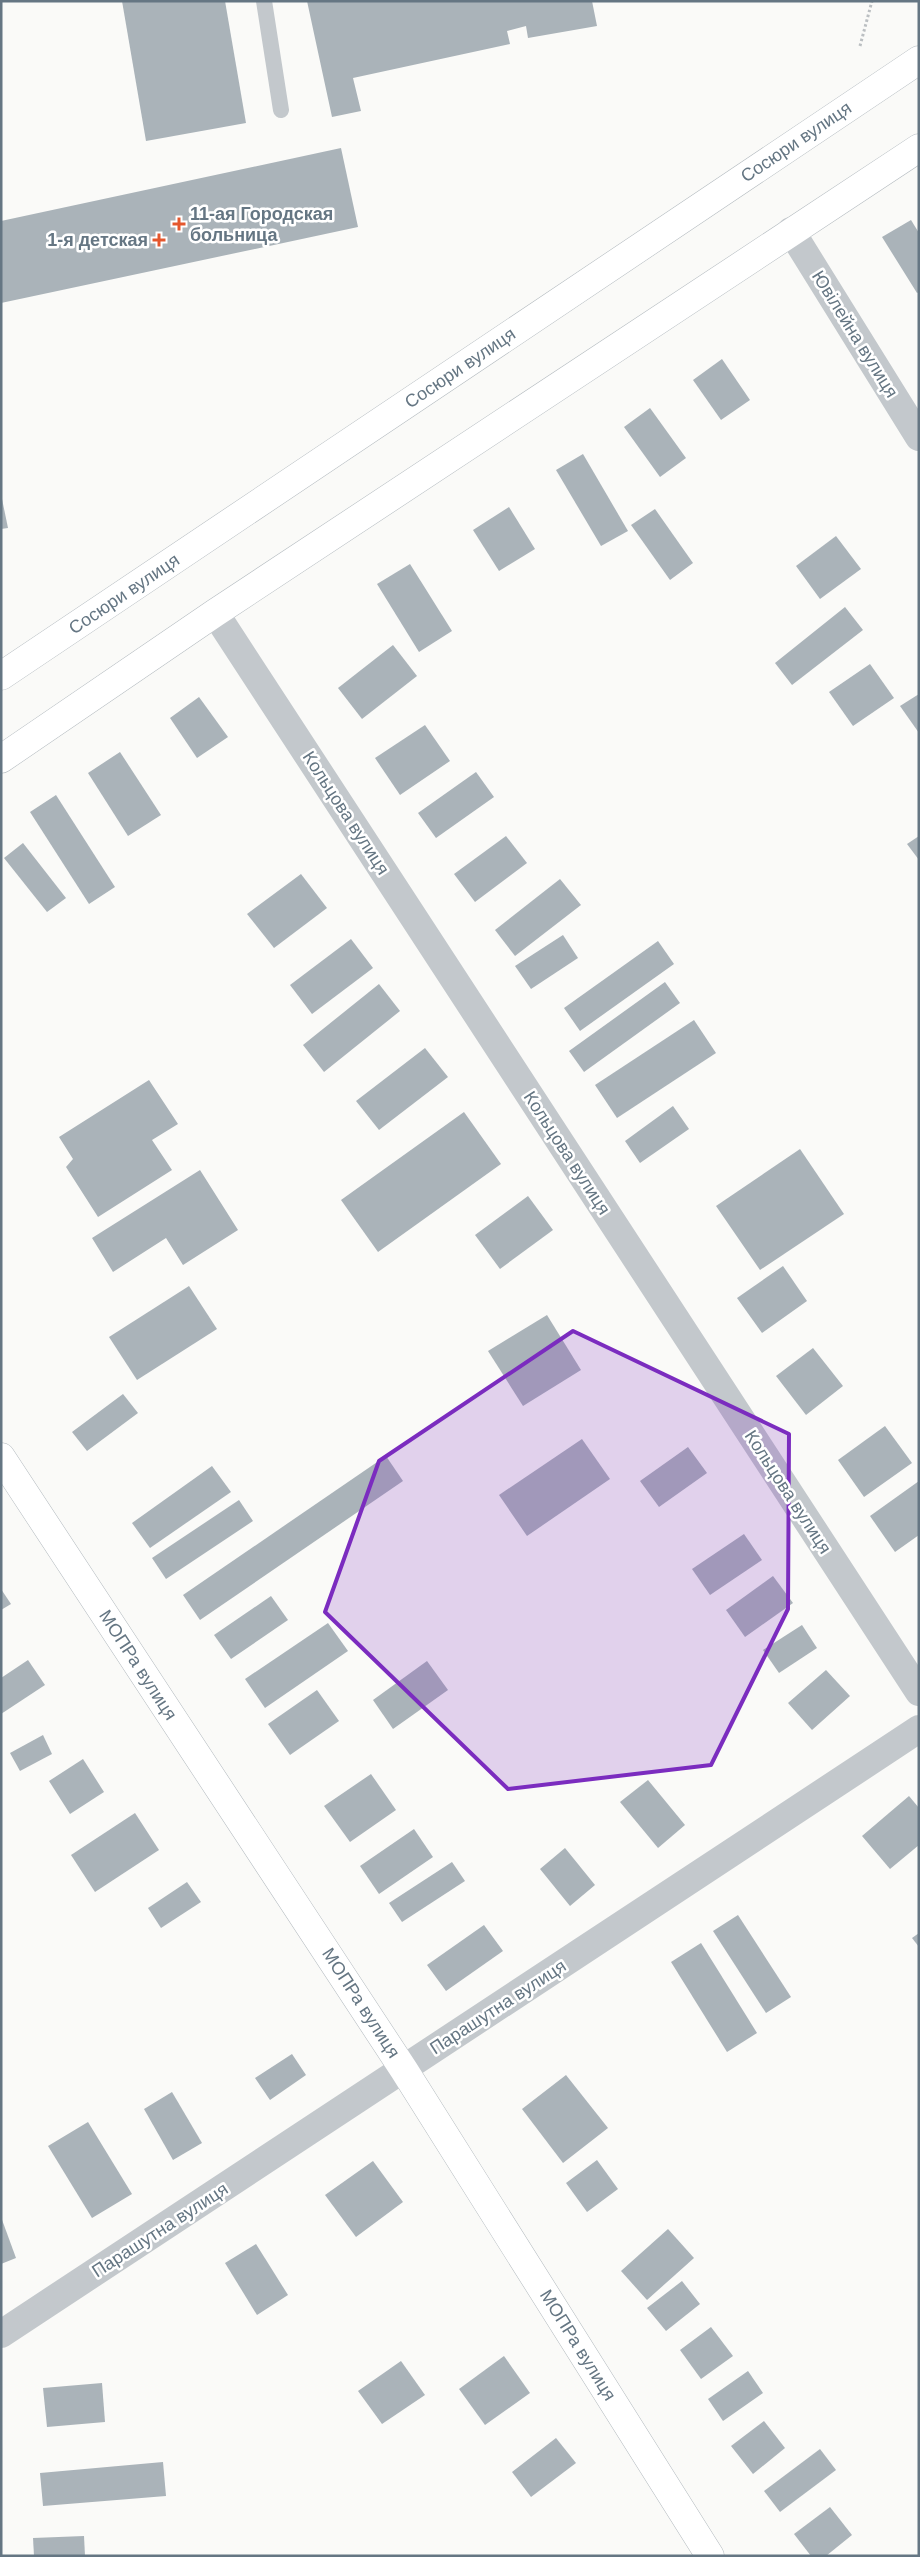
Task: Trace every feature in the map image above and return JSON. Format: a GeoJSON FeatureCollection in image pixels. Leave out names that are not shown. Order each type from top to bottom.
{"type":"FeatureCollection","features":[{"type":"Feature","properties":{"kind":"street","name":"Сосюри вулиця"},"geometry":{"type":"LineString","coordinates":[[1,676],[919,60]]}},
{"type":"Feature","properties":{"kind":"street"},"geometry":{"type":"LineString","coordinates":[[1,759],[215,613],[919,148]]}},
{"type":"Feature","properties":{"kind":"street","name":"Ювілейна вулиця"},"geometry":{"type":"LineString","coordinates":[[791,231],[919,437]]}},
{"type":"Feature","properties":{"kind":"street","name":"Кольцова вулиця"},"geometry":{"type":"LineString","coordinates":[[215,613],[919,1692]]}},
{"type":"Feature","properties":{"kind":"street","name":"МОПРа вулиця"},"geometry":{"type":"LineString","coordinates":[[1,1457],[404,2070],[710,2556]]}},
{"type":"Feature","properties":{"kind":"street","name":"Парашутна вулиця"},"geometry":{"type":"LineString","coordinates":[[1,2334],[919,1729]]}},
{"type":"Feature","properties":{"kind":"lane"},"geometry":{"type":"LineString","coordinates":[[264,1],[281,110]]}},
{"type":"Feature","properties":{"kind":"path"},"geometry":{"type":"LineString","coordinates":[[860,46],[872,1]]}},
{"type":"Feature","properties":{"kind":"highlighted area"},"geometry":{"type":"Polygon","coordinates":[[[573,1331],[789,1434],[788,1609],[711,1765],[508,1789],[325,1612],[379,1461],[573,1331]]]}},
{"type":"Feature","properties":{"kind":"building"},"geometry":{"type":"Polygon","coordinates":[[[122,1],[225,1],[246,123],[146,141],[122,1]]]}},
{"type":"Feature","properties":{"kind":"building"},"geometry":{"type":"Polygon","coordinates":[[[307,1],[592,1],[597,26],[528,38],[526,26],[507,31],[510,44],[353,78],[361,111],[332,117],[307,1]]]}},
{"type":"Feature","properties":{"kind":"building","name":"11-ая Городская больница"},"geometry":{"type":"Polygon","coordinates":[[[341,148],[358,227],[1,303],[1,221],[341,148]]]}},
{"type":"Feature","properties":{"kind":"building"},"geometry":{"type":"Polygon","coordinates":[[[911,220],[919,233],[919,292],[917,293],[882,237],[911,220]]]}},
{"type":"Feature","properties":{"kind":"building"},"geometry":{"type":"Polygon","coordinates":[[[722,359],[750,400],[721,420],[693,380],[722,359]]]}},
{"type":"Feature","properties":{"kind":"building"},"geometry":{"type":"Polygon","coordinates":[[[650,408],[686,458],[660,477],[624,427],[650,408]]]}},
{"type":"Feature","properties":{"kind":"building"},"geometry":{"type":"Polygon","coordinates":[[[583,454],[628,531],[601,546],[556,470],[583,454]]]}},
{"type":"Feature","properties":{"kind":"building"},"geometry":{"type":"Polygon","coordinates":[[[1,500],[8,528],[1,529],[1,500]]]}},
{"type":"Feature","properties":{"kind":"building"},"geometry":{"type":"Polygon","coordinates":[[[509,507],[535,549],[499,571],[473,530],[509,507]]]}},
{"type":"Feature","properties":{"kind":"building"},"geometry":{"type":"Polygon","coordinates":[[[655,509],[693,563],[670,580],[631,525],[655,509]]]}},
{"type":"Feature","properties":{"kind":"building"},"geometry":{"type":"Polygon","coordinates":[[[836,536],[861,569],[820,599],[796,566],[836,536]]]}},
{"type":"Feature","properties":{"kind":"building"},"geometry":{"type":"Polygon","coordinates":[[[410,564],[452,631],[419,652],[377,584],[410,564]]]}},
{"type":"Feature","properties":{"kind":"building"},"geometry":{"type":"Polygon","coordinates":[[[845,607],[863,630],[792,685],[775,663],[845,607]]]}},
{"type":"Feature","properties":{"kind":"building"},"geometry":{"type":"Polygon","coordinates":[[[393,645],[417,676],[362,719],[338,688],[393,645]]]}},
{"type":"Feature","properties":{"kind":"building"},"geometry":{"type":"Polygon","coordinates":[[[870,664],[894,698],[853,726],[829,692],[870,664]]]}},
{"type":"Feature","properties":{"kind":"building"},"geometry":{"type":"Polygon","coordinates":[[[919,694],[919,733],[900,706],[919,694]]]}},
{"type":"Feature","properties":{"kind":"building"},"geometry":{"type":"Polygon","coordinates":[[[199,697],[228,737],[197,758],[170,718],[199,697]]]}},
{"type":"Feature","properties":{"kind":"building"},"geometry":{"type":"Polygon","coordinates":[[[425,725],[450,761],[400,795],[375,758],[425,725]]]}},
{"type":"Feature","properties":{"kind":"building"},"geometry":{"type":"Polygon","coordinates":[[[120,752],[161,815],[128,836],[88,773],[120,752]]]}},
{"type":"Feature","properties":{"kind":"building"},"geometry":{"type":"Polygon","coordinates":[[[476,772],[494,797],[436,838],[418,813],[476,772]]]}},
{"type":"Feature","properties":{"kind":"building"},"geometry":{"type":"Polygon","coordinates":[[[56,795],[115,887],[89,904],[30,812],[56,795]]]}},
{"type":"Feature","properties":{"kind":"building"},"geometry":{"type":"Polygon","coordinates":[[[506,836],[527,863],[475,902],[454,874],[506,836]]]}},
{"type":"Feature","properties":{"kind":"building"},"geometry":{"type":"Polygon","coordinates":[[[919,836],[919,860],[907,844],[919,836]]]}},
{"type":"Feature","properties":{"kind":"building"},"geometry":{"type":"Polygon","coordinates":[[[23,843],[66,898],[47,912],[4,858],[23,843]]]}},
{"type":"Feature","properties":{"kind":"building"},"geometry":{"type":"Polygon","coordinates":[[[301,874],[327,908],[274,948],[247,914],[301,874]]]}},
{"type":"Feature","properties":{"kind":"building"},"geometry":{"type":"Polygon","coordinates":[[[560,879],[581,905],[515,956],[495,930],[560,879]]]}},
{"type":"Feature","properties":{"kind":"building"},"geometry":{"type":"Polygon","coordinates":[[[563,935],[578,958],[531,989],[515,966],[563,935]]]}},
{"type":"Feature","properties":{"kind":"building"},"geometry":{"type":"Polygon","coordinates":[[[351,939],[373,968],[312,1014],[290,985],[351,939]]]}},
{"type":"Feature","properties":{"kind":"building"},"geometry":{"type":"Polygon","coordinates":[[[658,941],[674,964],[580,1031],[564,1008],[658,941]]]}},
{"type":"Feature","properties":{"kind":"building"},"geometry":{"type":"Polygon","coordinates":[[[665,982],[680,1003],[584,1072],[569,1051],[665,982]]]}},
{"type":"Feature","properties":{"kind":"building"},"geometry":{"type":"Polygon","coordinates":[[[379,984],[400,1011],[324,1072],[303,1045],[379,984]]]}},
{"type":"Feature","properties":{"kind":"building"},"geometry":{"type":"Polygon","coordinates":[[[694,1020],[716,1053],[617,1118],[595,1085],[694,1020]]]}},
{"type":"Feature","properties":{"kind":"building"},"geometry":{"type":"Polygon","coordinates":[[[425,1048],[448,1077],[379,1130],[356,1101],[425,1048]]]}},
{"type":"Feature","properties":{"kind":"building"},"geometry":{"type":"Polygon","coordinates":[[[149,1080],[178,1124],[152,1140],[172,1170],[98,1217],[66,1167],[73,1159],[59,1137],[149,1080]]]}},
{"type":"Feature","properties":{"kind":"building"},"geometry":{"type":"Polygon","coordinates":[[[673,1106],[689,1129],[640,1163],[625,1141],[673,1106]]]}},
{"type":"Feature","properties":{"kind":"building"},"geometry":{"type":"Polygon","coordinates":[[[464,1112],[501,1164],[378,1252],[341,1200],[464,1112]]]}},
{"type":"Feature","properties":{"kind":"building"},"geometry":{"type":"Polygon","coordinates":[[[800,1149],[844,1214],[760,1270],[716,1206],[800,1149]]]}},
{"type":"Feature","properties":{"kind":"building"},"geometry":{"type":"Polygon","coordinates":[[[200,1170],[238,1230],[183,1265],[166,1238],[113,1272],[92,1238],[200,1170]]]}},
{"type":"Feature","properties":{"kind":"building"},"geometry":{"type":"Polygon","coordinates":[[[528,1196],[553,1230],[500,1269],[475,1235],[528,1196]]]}},
{"type":"Feature","properties":{"kind":"building"},"geometry":{"type":"Polygon","coordinates":[[[783,1266],[807,1301],[762,1333],[737,1298],[783,1266]]]}},
{"type":"Feature","properties":{"kind":"building"},"geometry":{"type":"Polygon","coordinates":[[[189,1286],[217,1329],[137,1380],[109,1337],[189,1286]]]}},
{"type":"Feature","properties":{"kind":"building"},"geometry":{"type":"Polygon","coordinates":[[[547,1315],[581,1370],[523,1406],[488,1351],[547,1315]]]}},
{"type":"Feature","properties":{"kind":"building"},"geometry":{"type":"Polygon","coordinates":[[[813,1348],[843,1386],[806,1415],[776,1376],[813,1348]]]}},
{"type":"Feature","properties":{"kind":"building"},"geometry":{"type":"Polygon","coordinates":[[[123,1394],[138,1413],[87,1451],[72,1432],[123,1394]]]}},
{"type":"Feature","properties":{"kind":"building"},"geometry":{"type":"Polygon","coordinates":[[[885,1426],[912,1463],[864,1497],[838,1460],[885,1426]]]}},
{"type":"Feature","properties":{"kind":"building"},"geometry":{"type":"Polygon","coordinates":[[[582,1439],[610,1479],[527,1536],[499,1495],[582,1439]]]}},
{"type":"Feature","properties":{"kind":"building"},"geometry":{"type":"Polygon","coordinates":[[[688,1447],[707,1473],[659,1507],[640,1481],[688,1447]]]}},
{"type":"Feature","properties":{"kind":"building"},"geometry":{"type":"Polygon","coordinates":[[[386,1456],[403,1481],[200,1620],[183,1595],[386,1456]]]}},
{"type":"Feature","properties":{"kind":"building"},"geometry":{"type":"Polygon","coordinates":[[[212,1466],[231,1492],[150,1548],[132,1523],[212,1466]]]}},
{"type":"Feature","properties":{"kind":"building"},"geometry":{"type":"Polygon","coordinates":[[[919,1481],[919,1535],[895,1552],[870,1516],[919,1481]]]}},
{"type":"Feature","properties":{"kind":"building"},"geometry":{"type":"Polygon","coordinates":[[[239,1500],[253,1521],[166,1579],[152,1558],[239,1500]]]}},
{"type":"Feature","properties":{"kind":"building"},"geometry":{"type":"Polygon","coordinates":[[[744,1534],[762,1560],[710,1595],[692,1569],[744,1534]]]}},
{"type":"Feature","properties":{"kind":"building"},"geometry":{"type":"Polygon","coordinates":[[[773,1576],[793,1603],[745,1637],[726,1610],[773,1576]]]}},
{"type":"Feature","properties":{"kind":"building"},"geometry":{"type":"Polygon","coordinates":[[[1,1589],[11,1604],[1,1610],[1,1589]]]}},
{"type":"Feature","properties":{"kind":"building"},"geometry":{"type":"Polygon","coordinates":[[[271,1596],[288,1620],[231,1659],[214,1635],[271,1596]]]}},
{"type":"Feature","properties":{"kind":"building"},"geometry":{"type":"Polygon","coordinates":[[[328,1623],[348,1651],[265,1708],[245,1679],[328,1623]]]}},
{"type":"Feature","properties":{"kind":"building"},"geometry":{"type":"Polygon","coordinates":[[[802,1625],[817,1648],[779,1673],[763,1650],[802,1625]]]}},
{"type":"Feature","properties":{"kind":"building"},"geometry":{"type":"Polygon","coordinates":[[[28,1660],[45,1685],[1,1714],[1,1678],[28,1660]]]}},
{"type":"Feature","properties":{"kind":"building"},"geometry":{"type":"Polygon","coordinates":[[[427,1661],[448,1690],[393,1729],[373,1700],[427,1661]]]}},
{"type":"Feature","properties":{"kind":"building"},"geometry":{"type":"Polygon","coordinates":[[[826,1670],[850,1696],[812,1730],[788,1703],[826,1670]]]}},
{"type":"Feature","properties":{"kind":"building"},"geometry":{"type":"Polygon","coordinates":[[[317,1690],[339,1721],[290,1755],[268,1724],[317,1690]]]}},
{"type":"Feature","properties":{"kind":"building"},"geometry":{"type":"Polygon","coordinates":[[[43,1735],[52,1754],[20,1771],[10,1753],[43,1735]]]}},
{"type":"Feature","properties":{"kind":"building"},"geometry":{"type":"Polygon","coordinates":[[[83,1759],[104,1792],[70,1814],[49,1781],[83,1759]]]}},
{"type":"Feature","properties":{"kind":"building"},"geometry":{"type":"Polygon","coordinates":[[[371,1774],[396,1810],[350,1842],[324,1806],[371,1774]]]}},
{"type":"Feature","properties":{"kind":"building"},"geometry":{"type":"Polygon","coordinates":[[[648,1780],[685,1825],[658,1848],[620,1802],[648,1780]]]}},
{"type":"Feature","properties":{"kind":"building"},"geometry":{"type":"Polygon","coordinates":[[[909,1796],[919,1808],[919,1845],[890,1869],[862,1836],[909,1796]]]}},
{"type":"Feature","properties":{"kind":"building"},"geometry":{"type":"Polygon","coordinates":[[[135,1813],[159,1850],[95,1892],[71,1855],[135,1813]]]}},
{"type":"Feature","properties":{"kind":"building"},"geometry":{"type":"Polygon","coordinates":[[[414,1829],[433,1857],[379,1894],[360,1866],[414,1829]]]}},
{"type":"Feature","properties":{"kind":"building"},"geometry":{"type":"Polygon","coordinates":[[[565,1848],[595,1885],[570,1906],[540,1869],[565,1848]]]}},
{"type":"Feature","properties":{"kind":"building"},"geometry":{"type":"Polygon","coordinates":[[[452,1862],[465,1881],[402,1922],[389,1903],[452,1862]]]}},
{"type":"Feature","properties":{"kind":"building"},"geometry":{"type":"Polygon","coordinates":[[[187,1882],[201,1902],[161,1928],[148,1908],[187,1882]]]}},
{"type":"Feature","properties":{"kind":"building"},"geometry":{"type":"Polygon","coordinates":[[[738,1915],[791,1997],[766,2013],[713,1931],[738,1915]]]}},
{"type":"Feature","properties":{"kind":"building"},"geometry":{"type":"Polygon","coordinates":[[[484,1925],[503,1951],[446,1991],[427,1965],[484,1925]]]}},
{"type":"Feature","properties":{"kind":"building"},"geometry":{"type":"Polygon","coordinates":[[[919,1933],[919,1947],[912,1938],[919,1933]]]}},
{"type":"Feature","properties":{"kind":"building"},"geometry":{"type":"Polygon","coordinates":[[[701,1943],[757,2033],[727,2052],[671,1962],[701,1943]]]}},
{"type":"Feature","properties":{"kind":"building"},"geometry":{"type":"Polygon","coordinates":[[[292,2054],[306,2075],[270,2100],[255,2078],[292,2054]]]}},
{"type":"Feature","properties":{"kind":"building"},"geometry":{"type":"Polygon","coordinates":[[[566,2075],[608,2128],[563,2163],[522,2109],[566,2075]]]}},
{"type":"Feature","properties":{"kind":"building"},"geometry":{"type":"Polygon","coordinates":[[[172,2092],[202,2143],[173,2160],[144,2109],[172,2092]]]}},
{"type":"Feature","properties":{"kind":"building"},"geometry":{"type":"Polygon","coordinates":[[[88,2122],[132,2194],[92,2218],[48,2146],[88,2122]]]}},
{"type":"Feature","properties":{"kind":"building"},"geometry":{"type":"Polygon","coordinates":[[[597,2160],[618,2189],[587,2212],[566,2183],[597,2160]]]}},
{"type":"Feature","properties":{"kind":"building"},"geometry":{"type":"Polygon","coordinates":[[[373,2161],[403,2202],[356,2237],[325,2195],[373,2161]]]}},
{"type":"Feature","properties":{"kind":"building"},"geometry":{"type":"Polygon","coordinates":[[[1,2217],[16,2258],[1,2264],[1,2217]]]}},
{"type":"Feature","properties":{"kind":"building"},"geometry":{"type":"Polygon","coordinates":[[[668,2229],[694,2258],[647,2300],[621,2271],[668,2229]]]}},
{"type":"Feature","properties":{"kind":"building"},"geometry":{"type":"Polygon","coordinates":[[[256,2244],[288,2295],[257,2315],[225,2263],[256,2244]]]}},
{"type":"Feature","properties":{"kind":"building"},"geometry":{"type":"Polygon","coordinates":[[[682,2281],[700,2304],[666,2331],[647,2308],[682,2281]]]}},
{"type":"Feature","properties":{"kind":"building"},"geometry":{"type":"Polygon","coordinates":[[[711,2327],[733,2356],[701,2379],[680,2350],[711,2327]]]}},
{"type":"Feature","properties":{"kind":"building"},"geometry":{"type":"Polygon","coordinates":[[[504,2356],[530,2393],[485,2425],[459,2389],[504,2356]]]}},
{"type":"Feature","properties":{"kind":"building"},"geometry":{"type":"Polygon","coordinates":[[[401,2361],[425,2395],[382,2424],[358,2391],[401,2361]]]}},
{"type":"Feature","properties":{"kind":"building"},"geometry":{"type":"Polygon","coordinates":[[[748,2371],[763,2393],[723,2421],[708,2399],[748,2371]]]}},
{"type":"Feature","properties":{"kind":"building"},"geometry":{"type":"Polygon","coordinates":[[[102,2383],[105,2422],[47,2427],[43,2388],[102,2383]]]}},
{"type":"Feature","properties":{"kind":"building"},"geometry":{"type":"Polygon","coordinates":[[[764,2421],[785,2448],[753,2474],[731,2446],[764,2421]]]}},
{"type":"Feature","properties":{"kind":"building"},"geometry":{"type":"Polygon","coordinates":[[[556,2438],[576,2463],[531,2497],[512,2472],[556,2438]]]}},
{"type":"Feature","properties":{"kind":"building"},"geometry":{"type":"Polygon","coordinates":[[[820,2449],[836,2470],[780,2512],[764,2491],[820,2449]]]}},
{"type":"Feature","properties":{"kind":"building"},"geometry":{"type":"Polygon","coordinates":[[[163,2462],[166,2496],[43,2506],[40,2473],[163,2462]]]}},
{"type":"Feature","properties":{"kind":"building"},"geometry":{"type":"Polygon","coordinates":[[[830,2507],[852,2535],[826,2556],[811,2556],[794,2534],[830,2507]]]}},
{"type":"Feature","properties":{"kind":"building"},"geometry":{"type":"Polygon","coordinates":[[[84,2536],[85,2556],[34,2556],[33,2538],[84,2536]]]}},
{"type":"Feature","properties":{"kind":"place","name":"11-ая Городская больница"},"geometry":{"type":"Point","coordinates":[179,224]}},
{"type":"Feature","properties":{"kind":"place","name":"1-я детская"},"geometry":{"type":"Point","coordinates":[159,240]}}]}
